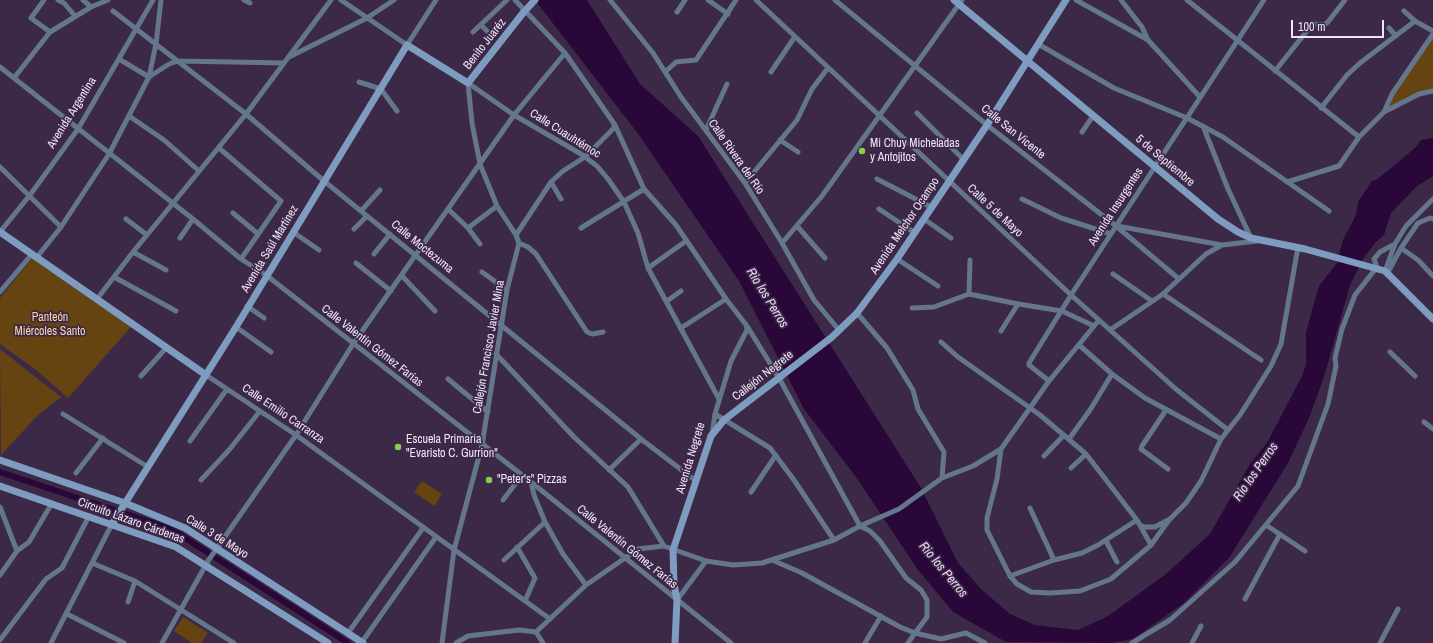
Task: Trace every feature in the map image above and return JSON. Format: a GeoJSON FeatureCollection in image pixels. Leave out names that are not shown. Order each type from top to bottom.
{"type":"FeatureCollection","features":[{"type":"Feature","properties":{"kind":"street"},"geometry":{"type":"LineString","coordinates":[[44,0],[31,18],[50,32]]}},
{"type":"Feature","properties":{"kind":"street"},"geometry":{"type":"LineString","coordinates":[[58,0],[64,3],[75,16]]}},
{"type":"Feature","properties":{"kind":"street"},"geometry":{"type":"LineString","coordinates":[[84,0],[91,7]]}},
{"type":"Feature","properties":{"kind":"street"},"geometry":{"type":"LineString","coordinates":[[14,78],[50,32],[91,7],[108,0]]}},
{"type":"Feature","properties":{"kind":"street","name":"Avenida Argentina"},"geometry":{"type":"LineString","coordinates":[[0,232],[30,195],[78,129],[153,0]]}},
{"type":"Feature","properties":{"kind":"street"},"geometry":{"type":"LineString","coordinates":[[0,292],[61,227],[109,154],[149,77],[156,44],[162,0]]}},
{"type":"Feature","properties":{"kind":"street"},"geometry":{"type":"LineString","coordinates":[[244,0],[250,4]]}},
{"type":"Feature","properties":{"kind":"street"},"geometry":{"type":"LineString","coordinates":[[97,299],[133,252],[246,114],[331,0]]}},
{"type":"Feature","properties":{"kind":"street","name":"Calle Cuauhtémoc"},"geometry":{"type":"LineString","coordinates":[[341,0],[514,115],[585,157],[605,175],[624,202],[638,233],[648,268],[720,399]]}},
{"type":"Feature","properties":{"kind":"street"},"geometry":{"type":"LineString","coordinates":[[288,58],[367,18],[394,0]]}},
{"type":"Feature","properties":{"kind":"street","name":"Avenida Saúl Martínez"},"geometry":{"type":"LineString","coordinates":[[112,524],[236,327],[266,275],[436,0]]}},
{"type":"Feature","properties":{"kind":"street"},"geometry":{"type":"LineString","coordinates":[[473,32],[507,0]]}},
{"type":"Feature","properties":{"kind":"street"},"geometry":{"type":"LineString","coordinates":[[515,0],[566,53],[615,125],[644,189],[676,225],[726,299],[747,326],[779,378],[860,526],[870,531],[880,541],[906,578],[921,590],[927,600],[927,617],[908,643]]}},
{"type":"Feature","properties":{"kind":"street","name":"Benito Juaréz"},"geometry":{"type":"LineString","coordinates":[[468,83],[535,0]]}},
{"type":"Feature","properties":{"kind":"street","name":"Calle Rivera del Río"},"geometry":{"type":"LineString","coordinates":[[610,0],[653,53],[745,184],[782,243],[814,300],[839,330]]}},
{"type":"Feature","properties":{"kind":"street"},"geometry":{"type":"LineString","coordinates":[[677,12],[685,0]]}},
{"type":"Feature","properties":{"kind":"street"},"geometry":{"type":"LineString","coordinates":[[708,0],[728,14]]}},
{"type":"Feature","properties":{"kind":"street"},"geometry":{"type":"LineString","coordinates":[[665,72],[676,62],[696,60],[736,0]]}},
{"type":"Feature","properties":{"kind":"street","name":"Calle 5 de Mayo"},"geometry":{"type":"LineString","coordinates":[[756,0],[794,38],[879,115],[1071,295],[1177,390],[1228,430]]}},
{"type":"Feature","properties":{"kind":"street","name":"Calle San Vicente"},"geometry":{"type":"LineString","coordinates":[[835,0],[914,66],[1116,226],[1179,279]]}},
{"type":"Feature","properties":{"kind":"street","name":"Avenida Melchor Ocampo"},"geometry":{"type":"LineString","coordinates":[[832,337],[857,313],[897,259],[987,125],[1066,0]]}},
{"type":"Feature","properties":{"kind":"street"},"geometry":{"type":"LineString","coordinates":[[1076,0],[1148,40]]}},
{"type":"Feature","properties":{"kind":"street"},"geometry":{"type":"LineString","coordinates":[[1121,0],[1142,27],[1148,40],[1200,97]]}},
{"type":"Feature","properties":{"kind":"street"},"geometry":{"type":"LineString","coordinates":[[1187,0],[1359,137]]}},
{"type":"Feature","properties":{"kind":"street","name":"Avenida Insurgentes"},"geometry":{"type":"LineString","coordinates":[[1049,380],[1029,366],[1029,363],[1071,295],[1264,0]]}},
{"type":"Feature","properties":{"kind":"street"},"geometry":{"type":"LineString","coordinates":[[1275,71],[1310,27],[1316,24],[1324,25],[1328,22],[1345,0]]}},
{"type":"Feature","properties":{"kind":"street"},"geometry":{"type":"LineString","coordinates":[[782,243],[822,196],[958,1]]}},
{"type":"Feature","properties":{"kind":"street","name":"5 de Septiembre"},"geometry":{"type":"LineString","coordinates":[[958,1],[1093,116],[1218,219],[1238,232],[1261,241],[1302,248],[1377,268],[1386,272]]}},
{"type":"Feature","properties":{"kind":"street","name":"Calle Moctezuma"},"geometry":{"type":"LineString","coordinates":[[113,11],[246,114],[366,216],[641,439],[696,481]]}},
{"type":"Feature","properties":{"kind":"street"},"geometry":{"type":"LineString","coordinates":[[1404,11],[1415,21],[1433,31]]}},
{"type":"Feature","properties":{"kind":"street"},"geometry":{"type":"LineString","coordinates":[[1322,108],[1347,75],[1360,63],[1415,21]]}},
{"type":"Feature","properties":{"kind":"street"},"geometry":{"type":"LineString","coordinates":[[481,25],[490,34]]}},
{"type":"Feature","properties":{"kind":"street"},"geometry":{"type":"LineString","coordinates":[[1389,28],[1396,36]]}},
{"type":"Feature","properties":{"kind":"street"},"geometry":{"type":"LineString","coordinates":[[1384,112],[1392,94],[1433,34]]}},
{"type":"Feature","properties":{"kind":"street"},"geometry":{"type":"LineString","coordinates":[[771,72],[794,38]]}},
{"type":"Feature","properties":{"kind":"street"},"geometry":{"type":"LineString","coordinates":[[1038,44],[1114,88],[1187,118],[1223,137],[1329,211]]}},
{"type":"Feature","properties":{"kind":"street"},"geometry":{"type":"LineString","coordinates":[[162,643],[207,563],[296,435],[353,344],[514,115],[566,53]]}},
{"type":"Feature","properties":{"kind":"street"},"geometry":{"type":"LineString","coordinates":[[119,59],[149,77]]}},
{"type":"Feature","properties":{"kind":"street"},"geometry":{"type":"LineString","coordinates":[[149,77],[169,64],[178,61],[284,63]]}},
{"type":"Feature","properties":{"kind":"street","name":"Calle Valentín Gómez Farías"},"geometry":{"type":"LineString","coordinates":[[0,67],[109,154],[174,203],[241,259],[266,275],[531,482],[731,643]]}},
{"type":"Feature","properties":{"kind":"street"},"geometry":{"type":"LineString","coordinates":[[745,184],[797,120],[812,89],[828,68]]}},
{"type":"Feature","properties":{"kind":"street"},"geometry":{"type":"LineString","coordinates":[[360,82],[381,89],[397,111]]}},
{"type":"Feature","properties":{"kind":"street"},"geometry":{"type":"LineString","coordinates":[[468,83],[472,123],[480,164],[496,206],[516,234],[519,243],[528,246],[536,254],[587,332],[592,334],[603,332]]}},
{"type":"Feature","properties":{"kind":"street"},"geometry":{"type":"LineString","coordinates":[[706,130],[727,84]]}},
{"type":"Feature","properties":{"kind":"street"},"geometry":{"type":"LineString","coordinates":[[1287,182],[1339,166],[1359,137],[1384,112],[1419,94],[1433,91]]}},
{"type":"Feature","properties":{"kind":"street"},"geometry":{"type":"LineString","coordinates":[[917,113],[964,159]]}},
{"type":"Feature","properties":{"kind":"street"},"geometry":{"type":"LineString","coordinates":[[129,116],[164,140],[199,171]]}},
{"type":"Feature","properties":{"kind":"street"},"geometry":{"type":"LineString","coordinates":[[1082,132],[1093,116]]}},
{"type":"Feature","properties":{"kind":"street"},"geometry":{"type":"LineString","coordinates":[[516,234],[551,182],[585,157],[615,125]]}},
{"type":"Feature","properties":{"kind":"street"},"geometry":{"type":"LineString","coordinates":[[1203,126],[1228,189],[1252,238]]}},
{"type":"Feature","properties":{"kind":"street"},"geometry":{"type":"LineString","coordinates":[[780,140],[798,152]]}},
{"type":"Feature","properties":{"kind":"street"},"geometry":{"type":"LineString","coordinates":[[219,148],[281,200],[257,233],[241,259]]}},
{"type":"Feature","properties":{"kind":"street"},"geometry":{"type":"LineString","coordinates":[[0,168],[30,195],[61,227]]}},
{"type":"Feature","properties":{"kind":"street"},"geometry":{"type":"LineString","coordinates":[[877,178],[931,207]]}},
{"type":"Feature","properties":{"kind":"street"},"geometry":{"type":"LineString","coordinates":[[551,182],[561,199]]}},
{"type":"Feature","properties":{"kind":"street"},"geometry":{"type":"LineString","coordinates":[[581,228],[644,189]]}},
{"type":"Feature","properties":{"kind":"street"},"geometry":{"type":"LineString","coordinates":[[361,211],[380,190]]}},
{"type":"Feature","properties":{"kind":"street"},"geometry":{"type":"LineString","coordinates":[[1022,199],[1061,218],[1111,234]]}},
{"type":"Feature","properties":{"kind":"street"},"geometry":{"type":"LineString","coordinates":[[1386,272],[1395,244],[1406,226],[1433,199]]}},
{"type":"Feature","properties":{"kind":"street"},"geometry":{"type":"LineString","coordinates":[[468,228],[496,206]]}},
{"type":"Feature","properties":{"kind":"street"},"geometry":{"type":"LineString","coordinates":[[448,209],[468,228],[480,244]]}},
{"type":"Feature","properties":{"kind":"street"},"geometry":{"type":"LineString","coordinates":[[879,209],[915,233]]}},
{"type":"Feature","properties":{"kind":"street"},"geometry":{"type":"LineString","coordinates":[[233,213],[257,233]]}},
{"type":"Feature","properties":{"kind":"street"},"geometry":{"type":"LineString","coordinates":[[354,229],[366,216]]}},
{"type":"Feature","properties":{"kind":"street"},"geometry":{"type":"LineString","coordinates":[[1386,272],[1418,222],[1430,218],[1433,219]]}},
{"type":"Feature","properties":{"kind":"street"},"geometry":{"type":"LineString","coordinates":[[126,219],[147,235]]}},
{"type":"Feature","properties":{"kind":"street"},"geometry":{"type":"LineString","coordinates":[[180,238],[193,219]]}},
{"type":"Feature","properties":{"kind":"street"},"geometry":{"type":"LineString","coordinates":[[924,219],[951,238]]}},
{"type":"Feature","properties":{"kind":"street"},"geometry":{"type":"LineString","coordinates":[[796,226],[825,258]]}},
{"type":"Feature","properties":{"kind":"street"},"geometry":{"type":"LineString","coordinates":[[1116,226],[1222,245],[1261,241]]}},
{"type":"Feature","properties":{"kind":"street","name":"Calle Emilio Carranza"},"geometry":{"type":"LineString","coordinates":[[0,232],[206,375],[296,435],[550,619]]}},
{"type":"Feature","properties":{"kind":"street"},"geometry":{"type":"LineString","coordinates":[[293,232],[319,250]]}},
{"type":"Feature","properties":{"kind":"street"},"geometry":{"type":"LineString","coordinates":[[374,254],[390,234]]}},
{"type":"Feature","properties":{"kind":"street"},"geometry":{"type":"LineString","coordinates":[[648,268],[686,241]]}},
{"type":"Feature","properties":{"kind":"street","name":"Callejón Francisco Javier Mina"},"geometry":{"type":"LineString","coordinates":[[442,643],[454,550],[482,445],[507,290],[519,243]]}},
{"type":"Feature","properties":{"kind":"street"},"geometry":{"type":"LineString","coordinates":[[1132,643],[1170,620],[1235,562],[1298,486],[1328,404],[1342,330],[1355,295],[1377,268],[1374,259],[1380,252],[1395,244]]}},
{"type":"Feature","properties":{"kind":"street"},"geometry":{"type":"LineString","coordinates":[[1110,330],[1163,294],[1206,254],[1222,245]]}},
{"type":"Feature","properties":{"kind":"street"},"geometry":{"type":"LineString","coordinates":[[1001,449],[997,479],[987,518],[987,530],[1010,576],[1017,584],[1031,592],[1050,593],[1080,591],[1111,579],[1150,545],[1169,520],[1186,503],[1201,481],[1221,439],[1257,389],[1271,366],[1281,344],[1302,248]]}},
{"type":"Feature","properties":{"kind":"street"},"geometry":{"type":"LineString","coordinates":[[1401,248],[1418,260],[1433,276]]}},
{"type":"Feature","properties":{"kind":"street"},"geometry":{"type":"LineString","coordinates":[[133,252],[166,270]]}},
{"type":"Feature","properties":{"kind":"street"},"geometry":{"type":"LineString","coordinates":[[897,259],[938,286]]}},
{"type":"Feature","properties":{"kind":"street"},"geometry":{"type":"LineString","coordinates":[[969,294],[970,260]]}},
{"type":"Feature","properties":{"kind":"street"},"geometry":{"type":"LineString","coordinates":[[356,263],[391,291]]}},
{"type":"Feature","properties":{"kind":"street"},"geometry":{"type":"LineString","coordinates":[[482,272],[507,290]]}},
{"type":"Feature","properties":{"kind":"street"},"geometry":{"type":"LineString","coordinates":[[1386,272],[1433,319]]}},
{"type":"Feature","properties":{"kind":"street"},"geometry":{"type":"LineString","coordinates":[[1113,274],[1152,301]]}},
{"type":"Feature","properties":{"kind":"street"},"geometry":{"type":"LineString","coordinates":[[402,276],[435,311]]}},
{"type":"Feature","properties":{"kind":"street"},"geometry":{"type":"LineString","coordinates":[[114,277],[176,311]]}},
{"type":"Feature","properties":{"kind":"street"},"geometry":{"type":"LineString","coordinates":[[667,301],[681,292]]}},
{"type":"Feature","properties":{"kind":"street"},"geometry":{"type":"LineString","coordinates":[[912,308],[934,306],[969,294],[1062,311],[1094,326]]}},
{"type":"Feature","properties":{"kind":"street"},"geometry":{"type":"LineString","coordinates":[[1163,294],[1261,360]]}},
{"type":"Feature","properties":{"kind":"street"},"geometry":{"type":"LineString","coordinates":[[681,328],[726,299]]}},
{"type":"Feature","properties":{"kind":"street"},"geometry":{"type":"LineString","coordinates":[[1001,331],[1018,304]]}},
{"type":"Feature","properties":{"kind":"street"},"geometry":{"type":"LineString","coordinates":[[248,306],[264,318]]}},
{"type":"Feature","properties":{"kind":"street"},"geometry":{"type":"LineString","coordinates":[[857,313],[887,348],[913,390],[918,409],[944,452],[942,478]]}},
{"type":"Feature","properties":{"kind":"street"},"geometry":{"type":"LineString","coordinates":[[456,643],[468,636],[519,630],[536,632],[586,585],[623,557],[638,549],[664,546],[706,561],[745,565],[772,560],[834,540],[860,526],[898,510],[942,478],[974,466],[1001,449],[1049,380],[1099,320]]}},
{"type":"Feature","properties":{"kind":"street","name":"Avenida Negrete"},"geometry":{"type":"LineString","coordinates":[[675,643],[677,600],[674,584],[673,550],[711,436],[715,414],[731,361],[747,326]]}},
{"type":"Feature","properties":{"kind":"street"},"geometry":{"type":"LineString","coordinates":[[236,327],[271,352]]}},
{"type":"Feature","properties":{"kind":"street","name":"Callejón Negrete"},"geometry":{"type":"LineString","coordinates":[[711,436],[724,420],[832,337]]}},
{"type":"Feature","properties":{"kind":"street"},"geometry":{"type":"LineString","coordinates":[[940,342],[952,353],[1029,407],[1086,454],[1139,523],[1150,545]]}},
{"type":"Feature","properties":{"kind":"street"},"geometry":{"type":"LineString","coordinates":[[1079,345],[1112,374],[1145,398],[1221,439]]}},
{"type":"Feature","properties":{"kind":"street"},"geometry":{"type":"LineString","coordinates":[[141,376],[167,347]]}},
{"type":"Feature","properties":{"kind":"street"},"geometry":{"type":"LineString","coordinates":[[1390,352],[1415,376]]}},
{"type":"Feature","properties":{"kind":"street"},"geometry":{"type":"LineString","coordinates":[[496,354],[574,436],[634,494],[664,546]]}},
{"type":"Feature","properties":{"kind":"street"},"geometry":{"type":"LineString","coordinates":[[1069,439],[1090,410],[1112,374]]}},
{"type":"Feature","properties":{"kind":"street"},"geometry":{"type":"LineString","coordinates":[[448,379],[488,412]]}},
{"type":"Feature","properties":{"kind":"street"},"geometry":{"type":"LineString","coordinates":[[190,441],[228,389]]}},
{"type":"Feature","properties":{"kind":"street"},"geometry":{"type":"LineString","coordinates":[[1166,410],[1142,446],[1141,450],[1168,469]]}},
{"type":"Feature","properties":{"kind":"street"},"geometry":{"type":"LineString","coordinates":[[201,480],[229,450],[260,411]]}},
{"type":"Feature","properties":{"kind":"street"},"geometry":{"type":"LineString","coordinates":[[63,414],[148,467]]}},
{"type":"Feature","properties":{"kind":"street"},"geometry":{"type":"LineString","coordinates":[[715,414],[764,443],[776,455],[834,540]]}},
{"type":"Feature","properties":{"kind":"street"},"geometry":{"type":"LineString","coordinates":[[1424,422],[1433,429]]}},
{"type":"Feature","properties":{"kind":"street"},"geometry":{"type":"LineString","coordinates":[[1044,456],[1064,435]]}},
{"type":"Feature","properties":{"kind":"street"},"geometry":{"type":"LineString","coordinates":[[76,473],[103,438]]}},
{"type":"Feature","properties":{"kind":"street"},"geometry":{"type":"LineString","coordinates":[[609,470],[641,439]]}},
{"type":"Feature","properties":{"kind":"street"},"geometry":{"type":"LineString","coordinates":[[1070,468],[1086,454]]}},
{"type":"Feature","properties":{"kind":"street"},"geometry":{"type":"LineString","coordinates":[[751,492],[776,455]]}},
{"type":"Feature","properties":{"kind":"street","name":"Calle 3 de Mayo"},"geometry":{"type":"LineString","coordinates":[[0,460],[185,528],[215,551],[362,642]]}},
{"type":"Feature","properties":{"kind":"street"},"geometry":{"type":"LineString","coordinates":[[503,500],[522,475]]}},
{"type":"Feature","properties":{"kind":"street"},"geometry":{"type":"LineString","coordinates":[[531,482],[545,522],[563,554],[586,585]]}},
{"type":"Feature","properties":{"kind":"street","name":"Circuito Lázaro Cárdenas"},"geometry":{"type":"LineString","coordinates":[[0,486],[176,547],[207,563],[328,643]]}},
{"type":"Feature","properties":{"kind":"street"},"geometry":{"type":"LineString","coordinates":[[0,575],[17,551],[29,542],[52,503]]}},
{"type":"Feature","properties":{"kind":"street"},"geometry":{"type":"LineString","coordinates":[[0,507],[17,551]]}},
{"type":"Feature","properties":{"kind":"street"},"geometry":{"type":"LineString","coordinates":[[1030,508],[1054,560]]}},
{"type":"Feature","properties":{"kind":"street"},"geometry":{"type":"LineString","coordinates":[[0,640],[46,579],[62,568],[88,516]]}},
{"type":"Feature","properties":{"kind":"street"},"geometry":{"type":"LineString","coordinates":[[1139,523],[1145,527],[1156,527],[1169,520]]}},
{"type":"Feature","properties":{"kind":"street"},"geometry":{"type":"LineString","coordinates":[[504,560],[516,547],[545,522]]}},
{"type":"Feature","properties":{"kind":"street"},"geometry":{"type":"LineString","coordinates":[[1010,576],[1054,560],[1082,553],[1139,523]]}},
{"type":"Feature","properties":{"kind":"street"},"geometry":{"type":"LineString","coordinates":[[51,643],[112,524]]}},
{"type":"Feature","properties":{"kind":"street"},"geometry":{"type":"LineString","coordinates":[[1266,525],[1305,551]]}},
{"type":"Feature","properties":{"kind":"street"},"geometry":{"type":"LineString","coordinates":[[348,633],[423,528]]}},
{"type":"Feature","properties":{"kind":"street"},"geometry":{"type":"LineString","coordinates":[[1245,599],[1280,534]]}},
{"type":"Feature","properties":{"kind":"street"},"geometry":{"type":"LineString","coordinates":[[362,642],[436,537]]}},
{"type":"Feature","properties":{"kind":"street"},"geometry":{"type":"LineString","coordinates":[[1106,541],[1117,562]]}},
{"type":"Feature","properties":{"kind":"street"},"geometry":{"type":"LineString","coordinates":[[516,547],[535,578],[525,601]]}},
{"type":"Feature","properties":{"kind":"street"},"geometry":{"type":"LineString","coordinates":[[772,560],[802,573],[915,633],[941,639],[966,633],[985,643]]}},
{"type":"Feature","properties":{"kind":"street"},"geometry":{"type":"LineString","coordinates":[[677,600],[706,561]]}},
{"type":"Feature","properties":{"kind":"street"},"geometry":{"type":"LineString","coordinates":[[92,563],[135,582],[234,643]]}},
{"type":"Feature","properties":{"kind":"street"},"geometry":{"type":"LineString","coordinates":[[128,602],[135,582]]}},
{"type":"Feature","properties":{"kind":"street"},"geometry":{"type":"LineString","coordinates":[[1380,643],[1398,609]]}},
{"type":"Feature","properties":{"kind":"street"},"geometry":{"type":"LineString","coordinates":[[67,614],[124,643]]}},
{"type":"Feature","properties":{"kind":"street"},"geometry":{"type":"LineString","coordinates":[[865,643],[881,616]]}},
{"type":"Feature","properties":{"kind":"street"},"geometry":{"type":"LineString","coordinates":[[1192,643],[1201,626]]}},
{"type":"Feature","properties":{"kind":"street"},"geometry":{"type":"LineString","coordinates":[[536,632],[543,643]]}},
{"type":"Feature","properties":{"kind":"green space"},"geometry":{"type":"Polygon","coordinates":[[[1433,34],[1433,91],[1419,94],[1384,112],[1392,93],[1433,34]]]}},
{"type":"Feature","properties":{"kind":"green space","name":"Panteón Miércoles Santo"},"geometry":{"type":"Polygon","coordinates":[[[32,258],[131,327],[68,398],[36,370],[0,344],[0,298],[32,258]]]}},
{"type":"Feature","properties":{"kind":"green space","name":"Panteón Miércoles Santo"},"geometry":{"type":"Polygon","coordinates":[[[0,349],[61,397],[38,415],[1,455],[0,349]]]}},
{"type":"Feature","properties":{"kind":"green space"},"geometry":{"type":"Polygon","coordinates":[[[422,481],[442,494],[434,506],[414,492],[422,481]]]}},
{"type":"Feature","properties":{"kind":"green space"},"geometry":{"type":"Polygon","coordinates":[[[183,617],[208,633],[201,643],[192,643],[174,631],[183,617]]]}},
{"type":"Feature","properties":{"kind":"water","name":"Rio los Perros"},"geometry":{"type":"Polygon","coordinates":[[[535,0],[587,0],[640,84],[698,136],[921,488],[958,563],[982,590],[1010,614],[1035,625],[1078,630],[1108,616],[1166,574],[1210,534],[1250,464],[1267,443],[1302,376],[1306,365],[1306,332],[1319,286],[1337,263],[1343,240],[1356,215],[1358,202],[1372,181],[1376,180],[1391,168],[1416,147],[1421,140],[1433,138],[1433,176],[1416,187],[1391,213],[1384,235],[1375,243],[1363,259],[1350,285],[1324,377],[1309,418],[1288,463],[1229,558],[1184,603],[1133,639],[1112,643],[1006,642],[953,612],[918,570],[856,477],[804,409],[739,281],[639,135],[535,0]]]}},
{"type":"Feature","properties":{"kind":"waterway"},"geometry":{"type":"LineString","coordinates":[[0,472],[165,527],[179,534],[348,643]]}},
{"type":"Feature","properties":{"kind":"place","name":"Mi Chuy Micheladas y Antojitos"},"geometry":{"type":"Point","coordinates":[862,151]}},
{"type":"Feature","properties":{"kind":"place","name":"Escuela Primaria \"Evaristo C. Gurrion\""},"geometry":{"type":"Point","coordinates":[398,447]}},
{"type":"Feature","properties":{"kind":"place","name":"\"Peter's\" Pizzas"},"geometry":{"type":"Point","coordinates":[489,480]}}]}
